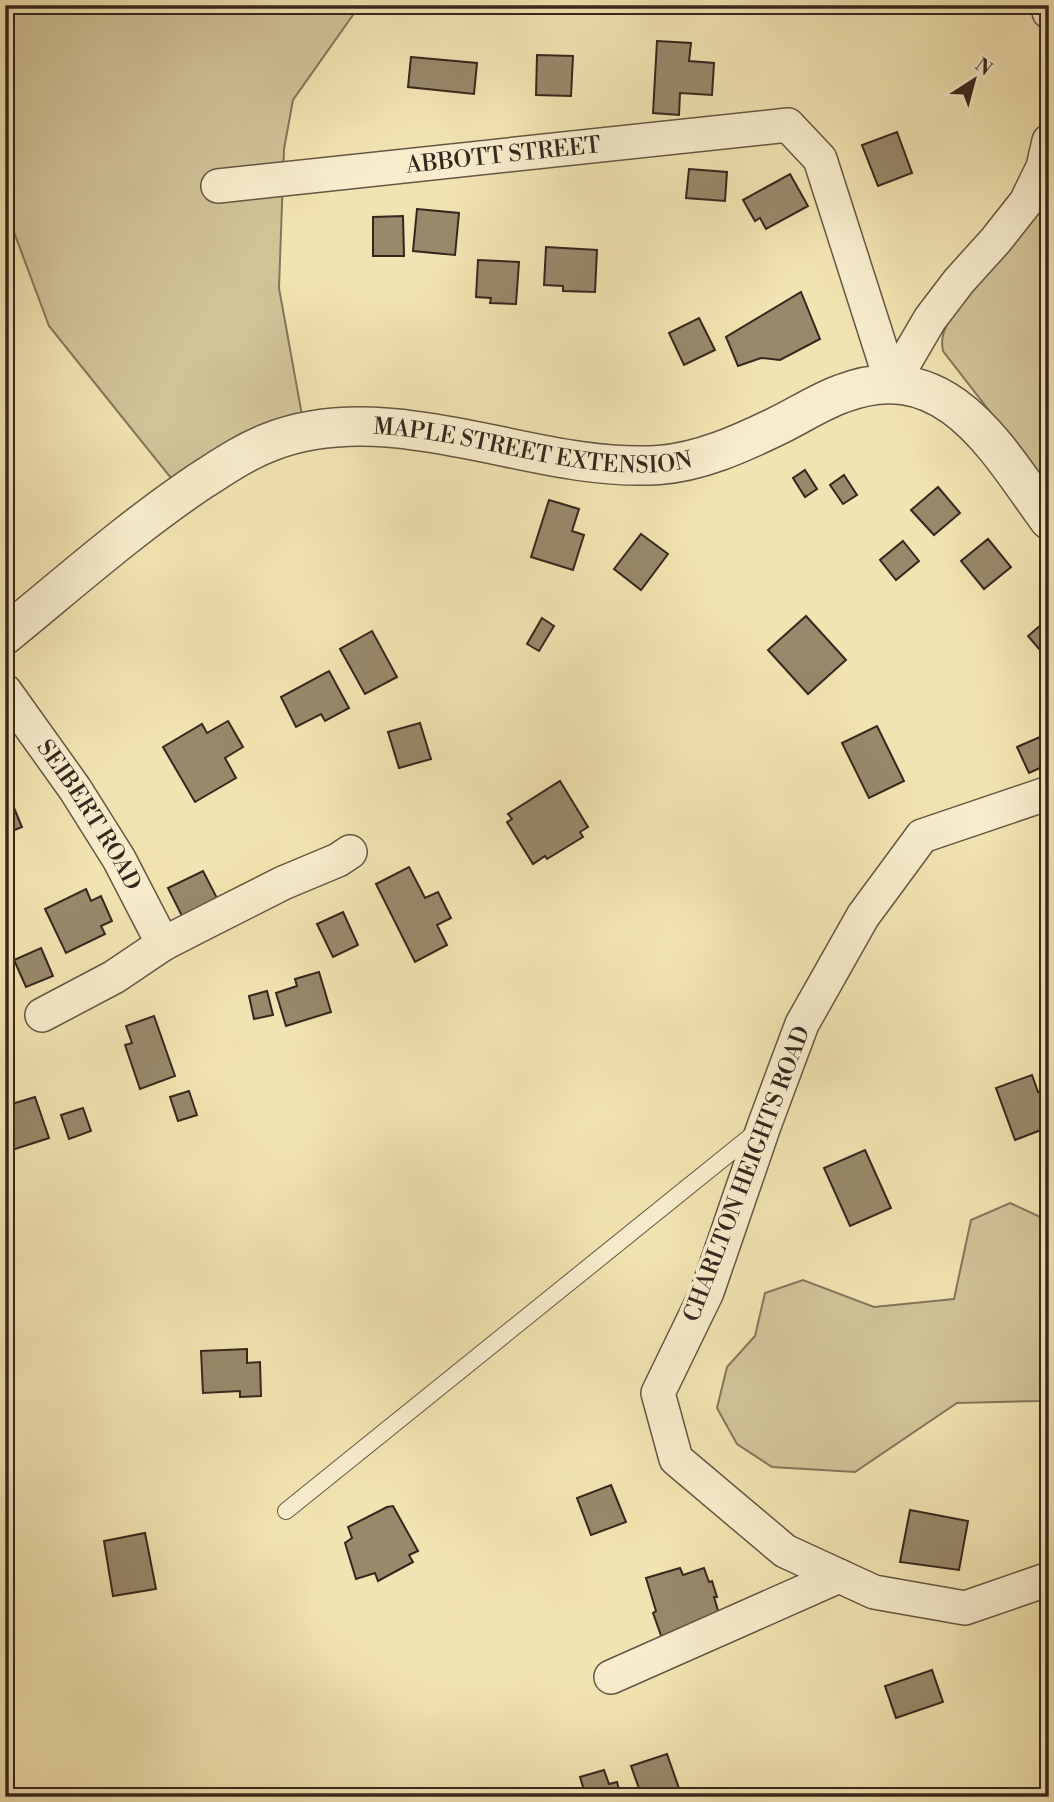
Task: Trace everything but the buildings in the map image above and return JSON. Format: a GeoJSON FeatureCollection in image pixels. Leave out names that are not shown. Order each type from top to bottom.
{"type":"FeatureCollection","features":[{"type":"Feature","properties":{"kind":"street"},"geometry":{"type":"LineString","coordinates":[[1048,5],[1049,12]]}},
{"type":"Feature","properties":{"kind":"street","name":"ABBOTT STREET"},"geometry":{"type":"LineString","coordinates":[[218,186],[788,125],[820,159],[891,384]]}},
{"type":"Feature","properties":{"kind":"street"},"geometry":{"type":"LineString","coordinates":[[891,384],[930,319],[1026,202],[1043,167],[1049,141]]}},
{"type":"Feature","properties":{"kind":"street","name":"MAPLE STREET EXTENSION"},"geometry":{"type":"LineString","coordinates":[[5,635],[183,493],[240,456],[271,442],[306,432],[341,427],[419,431],[594,463],[629,466],[662,464],[693,459],[741,443],[841,394],[867,386],[911,386],[931,392],[951,403],[972,421],[994,445],[1049,520]]}},
{"type":"Feature","properties":{"kind":"street","name":"SEIBERT ROAD"},"geometry":{"type":"LineString","coordinates":[[5,691],[75,789],[119,859],[163,944]]}},
{"type":"Feature","properties":{"kind":"street","name":"CHARLTON HEIGHTS ROAD"},"geometry":{"type":"LineString","coordinates":[[1049,793],[922,836],[863,916],[802,1024],[707,1292],[658,1394],[676,1459],[785,1551],[874,1592],[965,1608],[1049,1578]]}},
{"type":"Feature","properties":{"kind":"street"},"geometry":{"type":"LineString","coordinates":[[42,1015],[114,977],[163,944],[350,852]]}},
{"type":"Feature","properties":{"kind":"street"},"geometry":{"type":"LineString","coordinates":[[611,1678],[839,1576]]}},
{"type":"Feature","properties":{"kind":"lane"},"geometry":{"type":"LineString","coordinates":[[286,1511],[764,1126]]}},
{"type":"Feature","properties":{"kind":"shaded area"},"geometry":{"type":"Polygon","coordinates":[[[5,5],[360,5],[293,100],[284,149],[279,288],[305,432],[183,493],[49,326],[5,208],[5,5]]]}},
{"type":"Feature","properties":{"kind":"shaded area"},"geometry":{"type":"Polygon","coordinates":[[[1049,195],[1049,488],[943,351],[942,341],[952,315],[1041,209],[1049,195]]]}},
{"type":"Feature","properties":{"kind":"shaded area"},"geometry":{"type":"Polygon","coordinates":[[[1010,1203],[1049,1221],[1049,1393],[1039,1401],[957,1403],[855,1472],[772,1467],[737,1444],[717,1408],[727,1367],[755,1336],[765,1293],[803,1280],[874,1307],[954,1299],[971,1220],[1010,1203]]]}}]}
